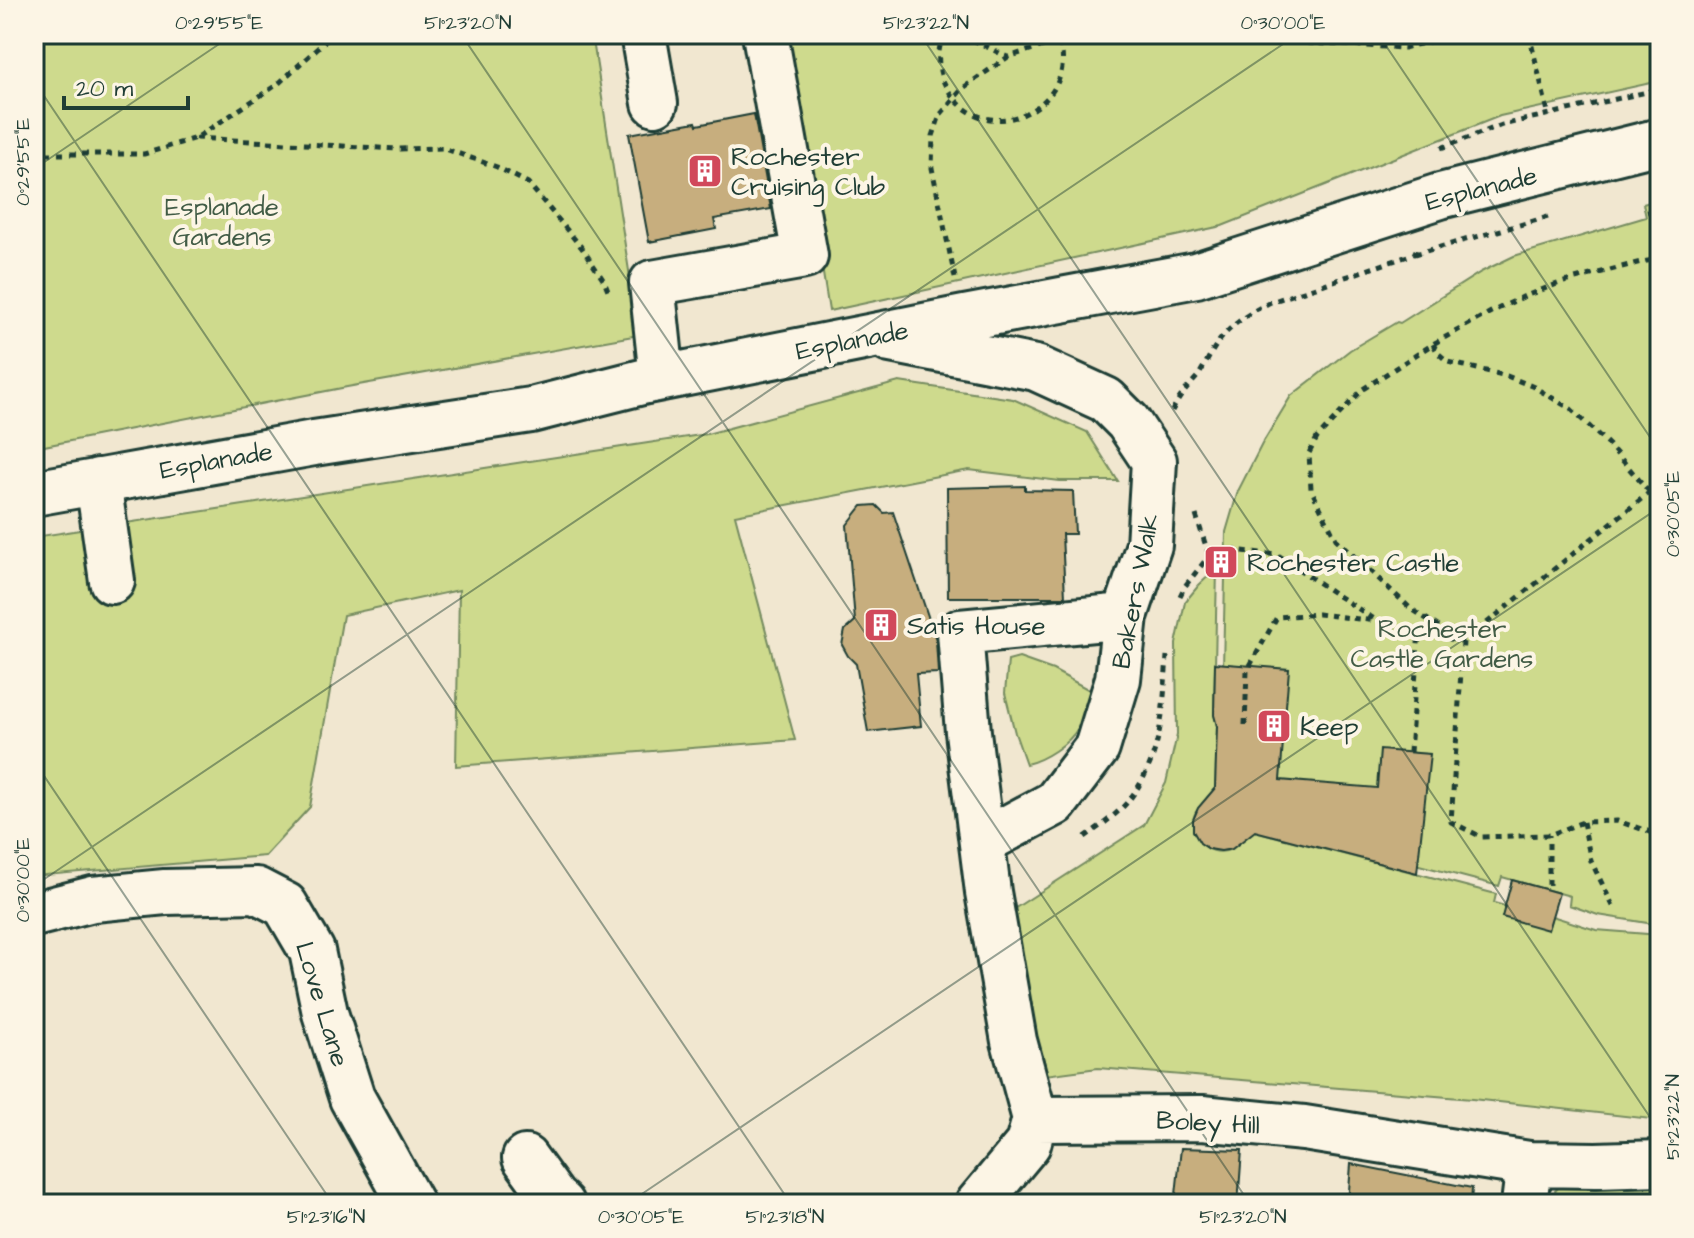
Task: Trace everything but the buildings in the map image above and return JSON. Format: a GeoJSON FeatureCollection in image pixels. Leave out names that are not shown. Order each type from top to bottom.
{"type":"FeatureCollection","features":[{"type":"Feature","properties":{"kind":"street"},"geometry":{"type":"LineString","coordinates":[[643,34],[655,103]]}},
{"type":"Feature","properties":{"kind":"street"},"geometry":{"type":"LineString","coordinates":[[662,378],[652,283],[805,256],[765,34]]}},
{"type":"Feature","properties":{"kind":"street","name":"Esplanade"},"geometry":{"type":"LineString","coordinates":[[34,493],[314,443],[531,410],[662,378],[868,336],[1196,275],[1440,196],[1660,141]]}},
{"type":"Feature","properties":{"kind":"street","name":"Bakers Walk"},"geometry":{"type":"LineString","coordinates":[[868,336],[1036,368],[1106,400],[1128,422],[1154,461],[1149,545],[1125,616],[1118,679],[1097,748],[1055,803],[982,842]]}},
{"type":"Feature","properties":{"kind":"street"},"geometry":{"type":"LineString","coordinates":[[98,481],[112,581]]}},
{"type":"Feature","properties":{"kind":"street"},"geometry":{"type":"LineString","coordinates":[[978,1204],[1028,1144],[1035,1119],[1014,1041],[988,892],[968,732],[960,632],[1125,616]]}},
{"type":"Feature","properties":{"kind":"street","name":"Love Lane"},"geometry":{"type":"LineString","coordinates":[[34,914],[93,899],[165,892],[256,890],[285,905],[312,951],[325,1013],[352,1098],[411,1204]]}},
{"type":"Feature","properties":{"kind":"street","name":"Boley Hill"},"geometry":{"type":"LineString","coordinates":[[1035,1119],[1202,1118],[1304,1128],[1526,1184],[1596,1165],[1660,1163]]}},
{"type":"Feature","properties":{"kind":"street"},"geometry":{"type":"LineString","coordinates":[[525,1158],[561,1204]]}},
{"type":"Feature","properties":{"kind":"path"},"geometry":{"type":"LineString","coordinates":[[34,154],[144,154],[196,138],[278,84],[333,34]]}},
{"type":"Feature","properties":{"kind":"path"},"geometry":{"type":"LineString","coordinates":[[944,34],[940,41],[938,62],[943,81],[953,99],[967,111],[984,118],[1003,120],[1021,117],[1038,108],[1051,94],[1059,78],[1062,60],[1056,34]]}},
{"type":"Feature","properties":{"kind":"path"},"geometry":{"type":"LineString","coordinates":[[962,34],[1008,57]]}},
{"type":"Feature","properties":{"kind":"path"},"geometry":{"type":"LineString","coordinates":[[964,318],[932,168],[933,136],[940,115],[963,88],[1008,57],[1091,34]]}},
{"type":"Feature","properties":{"kind":"path"},"geometry":{"type":"LineString","coordinates":[[1224,34],[1290,42],[1404,48],[1459,34]]}},
{"type":"Feature","properties":{"kind":"path"},"geometry":{"type":"LineString","coordinates":[[1529,34],[1561,167]]}},
{"type":"Feature","properties":{"kind":"path"},"geometry":{"type":"LineString","coordinates":[[196,138],[397,149],[443,148],[497,167],[528,183],[582,248],[610,295]]}},
{"type":"Feature","properties":{"kind":"path"},"geometry":{"type":"LineString","coordinates":[[1414,254],[1440,196]]}},
{"type":"Feature","properties":{"kind":"path"},"geometry":{"type":"LineString","coordinates":[[1647,212],[1660,209]]}},
{"type":"Feature","properties":{"kind":"path"},"geometry":{"type":"LineString","coordinates":[[1170,421],[1175,404],[1200,373],[1219,342],[1248,314],[1271,302],[1414,254],[1551,216]]}},
{"type":"Feature","properties":{"kind":"path"},"geometry":{"type":"LineString","coordinates":[[1653,237],[1660,235]]}},
{"type":"Feature","properties":{"kind":"path"},"geometry":{"type":"LineString","coordinates":[[1463,642],[1410,608],[1336,539],[1311,489],[1309,453],[1317,438],[1363,389],[1433,344],[1491,312],[1538,291],[1660,259]]}},
{"type":"Feature","properties":{"kind":"path"},"geometry":{"type":"LineString","coordinates":[[1433,344],[1448,362],[1507,376],[1544,392],[1571,409],[1598,432],[1660,504]]}},
{"type":"Feature","properties":{"kind":"path"},"geometry":{"type":"LineString","coordinates":[[1660,484],[1463,642],[1451,822],[1482,837],[1549,835],[1583,822],[1617,821],[1660,835]]}},
{"type":"Feature","properties":{"kind":"path"},"geometry":{"type":"LineString","coordinates":[[1193,509],[1209,556],[1234,550],[1278,555],[1379,622]]}},
{"type":"Feature","properties":{"kind":"path"},"geometry":{"type":"LineString","coordinates":[[1245,725],[1247,671],[1277,617],[1318,614],[1379,622],[1463,642]]}},
{"type":"Feature","properties":{"kind":"path"},"geometry":{"type":"LineString","coordinates":[[1410,752],[1419,631]]}},
{"type":"Feature","properties":{"kind":"path"},"geometry":{"type":"LineString","coordinates":[[1583,822],[1591,861],[1615,910]]}},
{"type":"Feature","properties":{"kind":"path"},"geometry":{"type":"LineString","coordinates":[[1549,835],[1549,885]]}},
{"type":"Feature","properties":{"kind":"green space","name":"Esplanade Gardens"},"geometry":{"type":"Polygon","coordinates":[[[34,34],[592,34],[639,335],[347,387],[34,448],[34,34]]]}},
{"type":"Feature","properties":{"kind":"green space"},"geometry":{"type":"Polygon","coordinates":[[[788,34],[1660,34],[1660,81],[1500,116],[1222,226],[829,311],[788,34]]]}},
{"type":"Feature","properties":{"kind":"green space","name":"Rochester Castle Gardens"},"geometry":{"type":"Polygon","coordinates":[[[1660,199],[1660,925],[1598,915],[1569,905],[1570,896],[1502,877],[1499,886],[1248,820],[1220,805],[1226,532],[1238,491],[1291,396],[1350,350],[1481,272],[1514,256],[1646,217],[1643,204],[1660,199]]]}},
{"type":"Feature","properties":{"kind":"green space"},"geometry":{"type":"Polygon","coordinates":[[[899,382],[1013,399],[1087,432],[1118,481],[1060,481],[969,470],[735,515],[795,740],[456,766],[459,590],[343,615],[310,807],[265,856],[34,876],[34,537],[707,434],[899,382]]]}},
{"type":"Feature","properties":{"kind":"green space"},"geometry":{"type":"Polygon","coordinates":[[[1217,568],[1215,796],[1201,806],[1194,816],[1193,824],[1199,840],[1213,851],[1222,852],[1231,849],[1247,829],[1496,894],[1494,903],[1548,930],[1552,916],[1596,930],[1660,935],[1660,1120],[1472,1099],[1098,1068],[1038,1076],[1003,916],[1144,825],[1166,783],[1177,735],[1176,644],[1185,602],[1217,568]]]}},
{"type":"Feature","properties":{"kind":"green space"},"geometry":{"type":"Polygon","coordinates":[[[1019,658],[1053,670],[1093,692],[1080,724],[1069,740],[1048,755],[1026,764],[1005,693],[1008,661],[1019,658]]]}},
{"type":"Feature","properties":{"kind":"green space"},"geometry":{"type":"Polygon","coordinates":[[[1660,1178],[1660,1204],[1561,1204],[1555,1191],[1565,1182],[1660,1178]]]}},
{"type":"Feature","properties":{"kind":"place","name":"Rochester Cruising Club"},"geometry":{"type":"Point","coordinates":[705,171]}},
{"type":"Feature","properties":{"kind":"place","name":"Rochester Castle"},"geometry":{"type":"Point","coordinates":[1221,562]}},
{"type":"Feature","properties":{"kind":"place","name":"Satis House"},"geometry":{"type":"Point","coordinates":[881,625]}},
{"type":"Feature","properties":{"kind":"place","name":"Keep"},"geometry":{"type":"Point","coordinates":[1274,726]}}]}
